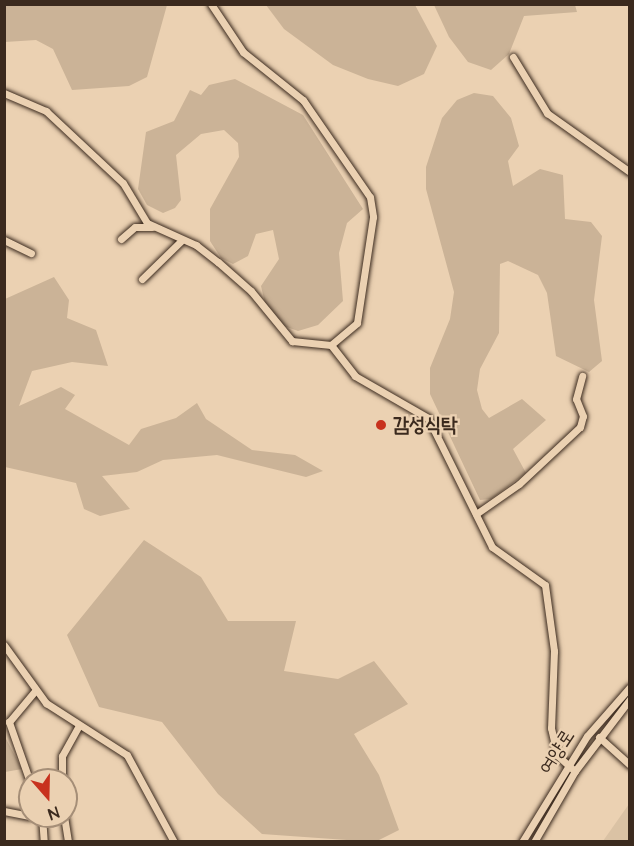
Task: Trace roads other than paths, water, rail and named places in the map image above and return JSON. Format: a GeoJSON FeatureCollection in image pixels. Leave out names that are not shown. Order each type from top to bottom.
{"type":"FeatureCollection","features":[{"type":"Feature","properties":{"kind":"street"},"geometry":{"type":"LineString","coordinates":[[121,239],[135,226],[155,227],[181,241],[196,245],[251,291],[292,341],[331,345],[357,323],[373,217],[370,197],[303,100],[243,52],[211,4]]}},
{"type":"Feature","properties":{"kind":"street"},"geometry":{"type":"LineString","coordinates":[[513,57],[547,113],[630,172]]}},
{"type":"Feature","properties":{"kind":"street"},"geometry":{"type":"LineString","coordinates":[[4,93],[46,111],[123,183],[155,227]]}},
{"type":"Feature","properties":{"kind":"street"},"geometry":{"type":"LineString","coordinates":[[4,240],[31,253]]}},
{"type":"Feature","properties":{"kind":"street"},"geometry":{"type":"LineString","coordinates":[[142,279],[181,241]]}},
{"type":"Feature","properties":{"kind":"street"},"geometry":{"type":"LineString","coordinates":[[331,345],[355,376],[428,418],[492,547],[545,585],[554,651],[551,728],[557,755],[575,771]]}},
{"type":"Feature","properties":{"kind":"street"},"geometry":{"type":"LineString","coordinates":[[476,514],[534,471],[580,427],[583,416],[576,399],[582,376]]}},
{"type":"Feature","properties":{"kind":"street"},"geometry":{"type":"LineString","coordinates":[[4,645],[35,691],[79,725],[127,755],[174,842]]}},
{"type":"Feature","properties":{"kind":"street","name":"여양로"},"geometry":{"type":"LineString","coordinates":[[522,842],[567,766],[630,687]]}},
{"type":"Feature","properties":{"kind":"street"},"geometry":{"type":"LineString","coordinates":[[25,768],[9,722],[35,691]]}},
{"type":"Feature","properties":{"kind":"street","name":"여양로"},"geometry":{"type":"LineString","coordinates":[[534,842],[575,771],[630,699]]}},
{"type":"Feature","properties":{"kind":"street"},"geometry":{"type":"LineString","coordinates":[[62,768],[62,756],[79,725]]}},
{"type":"Feature","properties":{"kind":"street"},"geometry":{"type":"LineString","coordinates":[[599,737],[629,763]]}},
{"type":"Feature","properties":{"kind":"place","name":"감성식탁"},"geometry":{"type":"Point","coordinates":[381,425]}}]}
